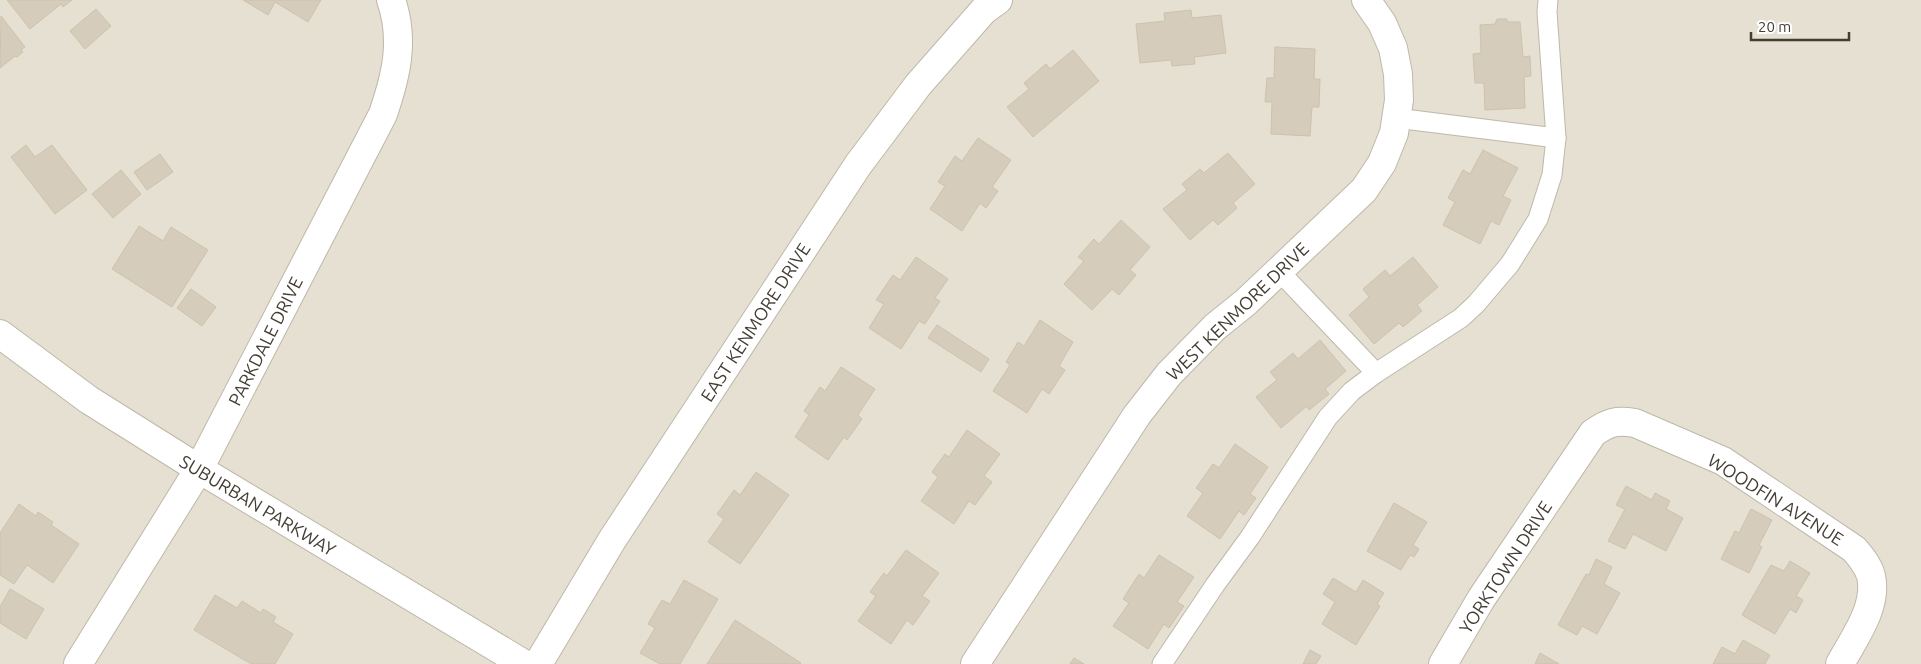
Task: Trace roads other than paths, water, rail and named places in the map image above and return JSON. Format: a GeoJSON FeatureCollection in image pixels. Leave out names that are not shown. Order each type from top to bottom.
{"type":"FeatureCollection","features":[{"type":"Feature","properties":{"kind":"street","name":"PARKDALE DRIVE"},"geometry":{"type":"LineString","coordinates":[[78,664],[199,469],[383,114],[394,81],[399,46],[395,11],[391,0]]}},
{"type":"Feature","properties":{"kind":"street","name":"EAST KENMORE DRIVE"},"geometry":{"type":"LineString","coordinates":[[538,664],[612,540],[858,165],[918,85],[984,10],[998,0]]}},
{"type":"Feature","properties":{"kind":"street","name":"WEST KENMORE DRIVE"},"geometry":{"type":"LineString","coordinates":[[975,664],[1137,415],[1169,374],[1216,327],[1364,190],[1382,162],[1394,132],[1399,100],[1398,74],[1393,48],[1382,23],[1366,0]]}},
{"type":"Feature","properties":{"kind":"street","name":"SUBURBAN PARKWAY"},"geometry":{"type":"LineString","coordinates":[[0,334],[89,400],[199,469],[524,664]]}},
{"type":"Feature","properties":{"kind":"street","name":"WOODFIN AVENUE"},"geometry":{"type":"LineString","coordinates":[[1568,470],[1593,433],[1608,424],[1621,421],[1635,423],[1723,461],[1854,549],[1864,561],[1871,576],[1871,600],[1867,612],[1840,664]]}},
{"type":"Feature","properties":{"kind":"street","name":"YORKTOWN DRIVE"},"geometry":{"type":"LineString","coordinates":[[1442,664],[1482,599],[1568,470]]}},
{"type":"Feature","properties":{"kind":"lane"},"geometry":{"type":"LineString","coordinates":[[1162,664],[1250,537],[1328,417],[1352,392],[1376,373],[1461,318],[1476,304],[1510,264],[1538,219],[1552,175],[1556,138],[1547,12],[1548,0]]}},
{"type":"Feature","properties":{"kind":"lane"},"geometry":{"type":"LineString","coordinates":[[1396,118],[1556,138]]}},
{"type":"Feature","properties":{"kind":"lane"},"geometry":{"type":"LineString","coordinates":[[1278,270],[1376,373]]}}]}
